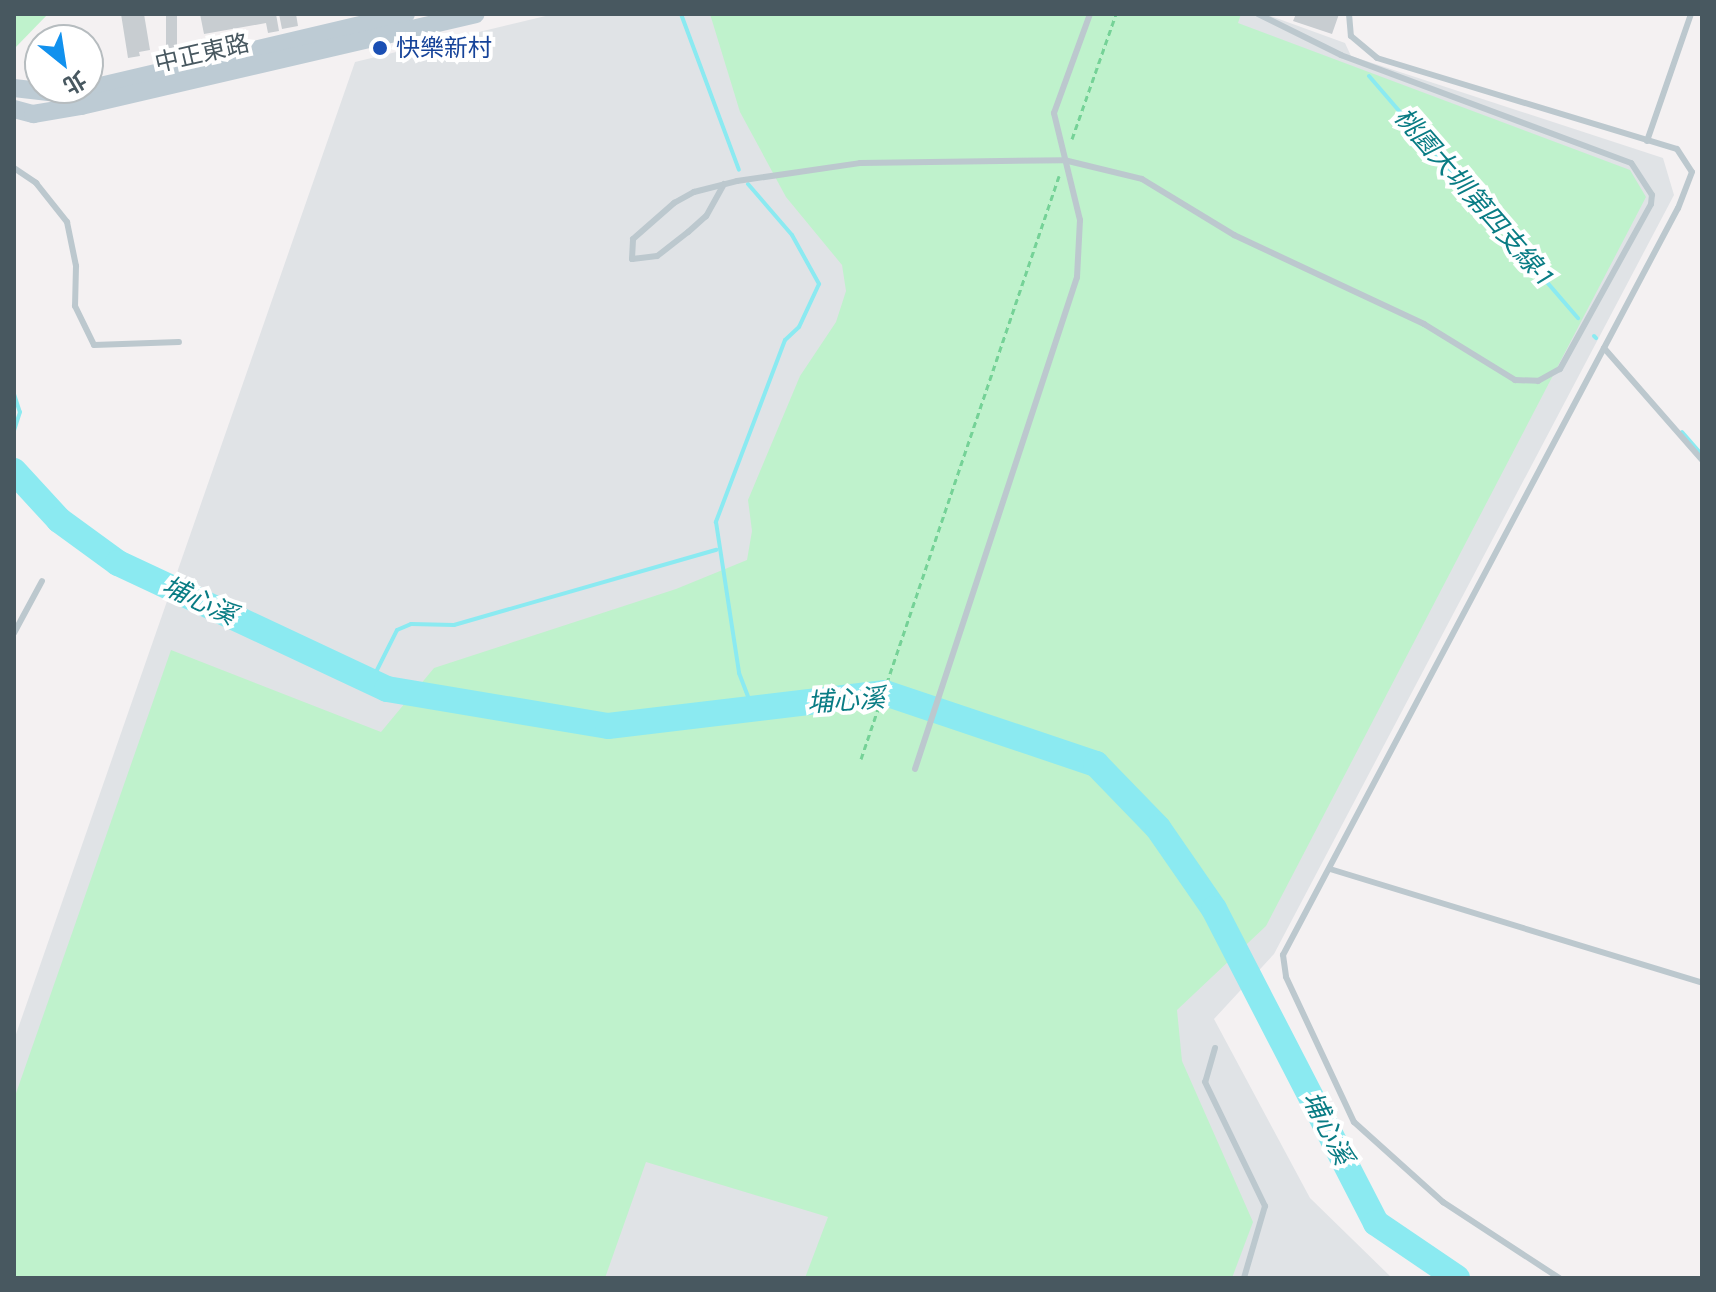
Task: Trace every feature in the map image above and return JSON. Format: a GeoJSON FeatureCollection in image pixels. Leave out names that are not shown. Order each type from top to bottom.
{"type":"FeatureCollection","features":[{"type":"Feature","properties":{"kind":"main road","name":"中正東路"},"geometry":{"type":"LineString","coordinates":[[14,88],[66,94],[405,18],[475,14]]}},
{"type":"Feature","properties":{"kind":"main road","name":"中正東路"},"geometry":{"type":"LineString","coordinates":[[14,109],[33,114],[405,18]]}},
{"type":"Feature","properties":{"kind":"lane"},"geometry":{"type":"LineString","coordinates":[[915,769],[1077,277],[1080,220],[1054,113],[1090,14]]}},
{"type":"Feature","properties":{"kind":"lane"},"geometry":{"type":"LineString","coordinates":[[724,184],[706,216],[688,232],[657,256],[632,259],[633,239],[674,203],[724,184],[860,163],[1064,160],[1142,179],[1258,248],[1424,324],[1515,380],[1538,381],[1560,369],[1646,215],[1652,195],[1631,163],[1341,55],[1258,14]]}},
{"type":"Feature","properties":{"kind":"lane"},"geometry":{"type":"LineString","coordinates":[[1349,14],[1351,36],[1377,58],[1677,149],[1692,172],[1604,348],[1283,955],[1286,977],[1354,1122],[1443,1202],[1559,1278]]}},
{"type":"Feature","properties":{"kind":"lane"},"geometry":{"type":"LineString","coordinates":[[1647,141],[1691,14]]}},
{"type":"Feature","properties":{"kind":"lane"},"geometry":{"type":"LineString","coordinates":[[14,168],[36,183],[67,222],[76,266],[75,306],[94,345],[179,342]]}},
{"type":"Feature","properties":{"kind":"lane"},"geometry":{"type":"LineString","coordinates":[[1604,348],[1702,460]]}},
{"type":"Feature","properties":{"kind":"lane"},"geometry":{"type":"LineString","coordinates":[[14,633],[42,581]]}},
{"type":"Feature","properties":{"kind":"lane"},"geometry":{"type":"LineString","coordinates":[[1330,869],[1702,983]]}},
{"type":"Feature","properties":{"kind":"lane"},"geometry":{"type":"LineString","coordinates":[[1215,1048],[1205,1082],[1265,1206],[1244,1278]]}},
{"type":"Feature","properties":{"kind":"path"},"geometry":{"type":"LineString","coordinates":[[861,759],[1116,14]]}},
{"type":"Feature","properties":{"kind":"shaded area"},"geometry":{"type":"Polygon","coordinates":[[[554,14],[1265,14],[1345,43],[1351,56],[1663,158],[1674,195],[1274,954],[1214,1019],[1310,1198],[1392,1278],[14,1278],[14,1040],[355,62],[554,14]]]}},
{"type":"Feature","properties":{"kind":"green space"},"geometry":{"type":"Polygon","coordinates":[[[14,14],[48,14],[38,24],[24,24],[24,39],[14,49],[14,14]]]}},
{"type":"Feature","properties":{"kind":"green space"},"geometry":{"type":"Polygon","coordinates":[[[710,14],[1241,14],[1238,23],[1630,170],[1646,197],[1266,926],[1177,1010],[1182,1061],[1253,1222],[1232,1278],[805,1278],[828,1217],[646,1162],[605,1278],[14,1278],[14,1099],[171,650],[381,732],[434,668],[676,589],[747,560],[752,531],[748,500],[800,376],[836,322],[846,291],[842,265],[786,197],[740,112],[710,14]]]}},
{"type":"Feature","properties":{"kind":"building"},"geometry":{"type":"Polygon","coordinates":[[[121,14],[144,14],[150,50],[128,58],[121,14]]]}},
{"type":"Feature","properties":{"kind":"building"},"geometry":{"type":"Polygon","coordinates":[[[166,14],[177,14],[177,48],[166,48],[166,14]]]}},
{"type":"Feature","properties":{"kind":"building"},"geometry":{"type":"Polygon","coordinates":[[[200,14],[276,14],[279,31],[268,33],[266,23],[204,34],[200,14]]]}},
{"type":"Feature","properties":{"kind":"building"},"geometry":{"type":"Polygon","coordinates":[[[279,14],[296,14],[298,26],[282,29],[279,14]]]}},
{"type":"Feature","properties":{"kind":"building"},"geometry":{"type":"Polygon","coordinates":[[[1296,14],[1339,14],[1332,34],[1293,21],[1296,14]]]}},
{"type":"Feature","properties":{"kind":"waterway"},"geometry":{"type":"LineString","coordinates":[[681,14],[739,170]]}},
{"type":"Feature","properties":{"kind":"waterway","name":"桃園大圳第四支線-1"},"geometry":{"type":"LineString","coordinates":[[1369,76],[1578,318]]}},
{"type":"Feature","properties":{"kind":"waterway"},"geometry":{"type":"LineString","coordinates":[[748,184],[792,235],[819,284],[799,327],[785,340],[716,522],[739,673],[753,709]]}},
{"type":"Feature","properties":{"kind":"waterway"},"geometry":{"type":"LineString","coordinates":[[14,394],[20,412],[14,430]]}},
{"type":"Feature","properties":{"kind":"waterway","name":"桃園大圳第四支線-1"},"geometry":{"type":"LineString","coordinates":[[1682,432],[1702,455]]}},
{"type":"Feature","properties":{"kind":"waterway","name":"埔心溪"},"geometry":{"type":"LineString","coordinates":[[14,471],[59,520],[118,563],[387,689],[608,726],[885,693],[1096,764],[1158,828],[1214,909],[1376,1223],[1457,1278]]}},
{"type":"Feature","properties":{"kind":"waterway"},"geometry":{"type":"LineString","coordinates":[[371,682],[397,630],[411,624],[454,625],[716,550]]}},
{"type":"Feature","properties":{"kind":"place","name":"快樂新村"},"geometry":{"type":"Point","coordinates":[380,48]}}]}
